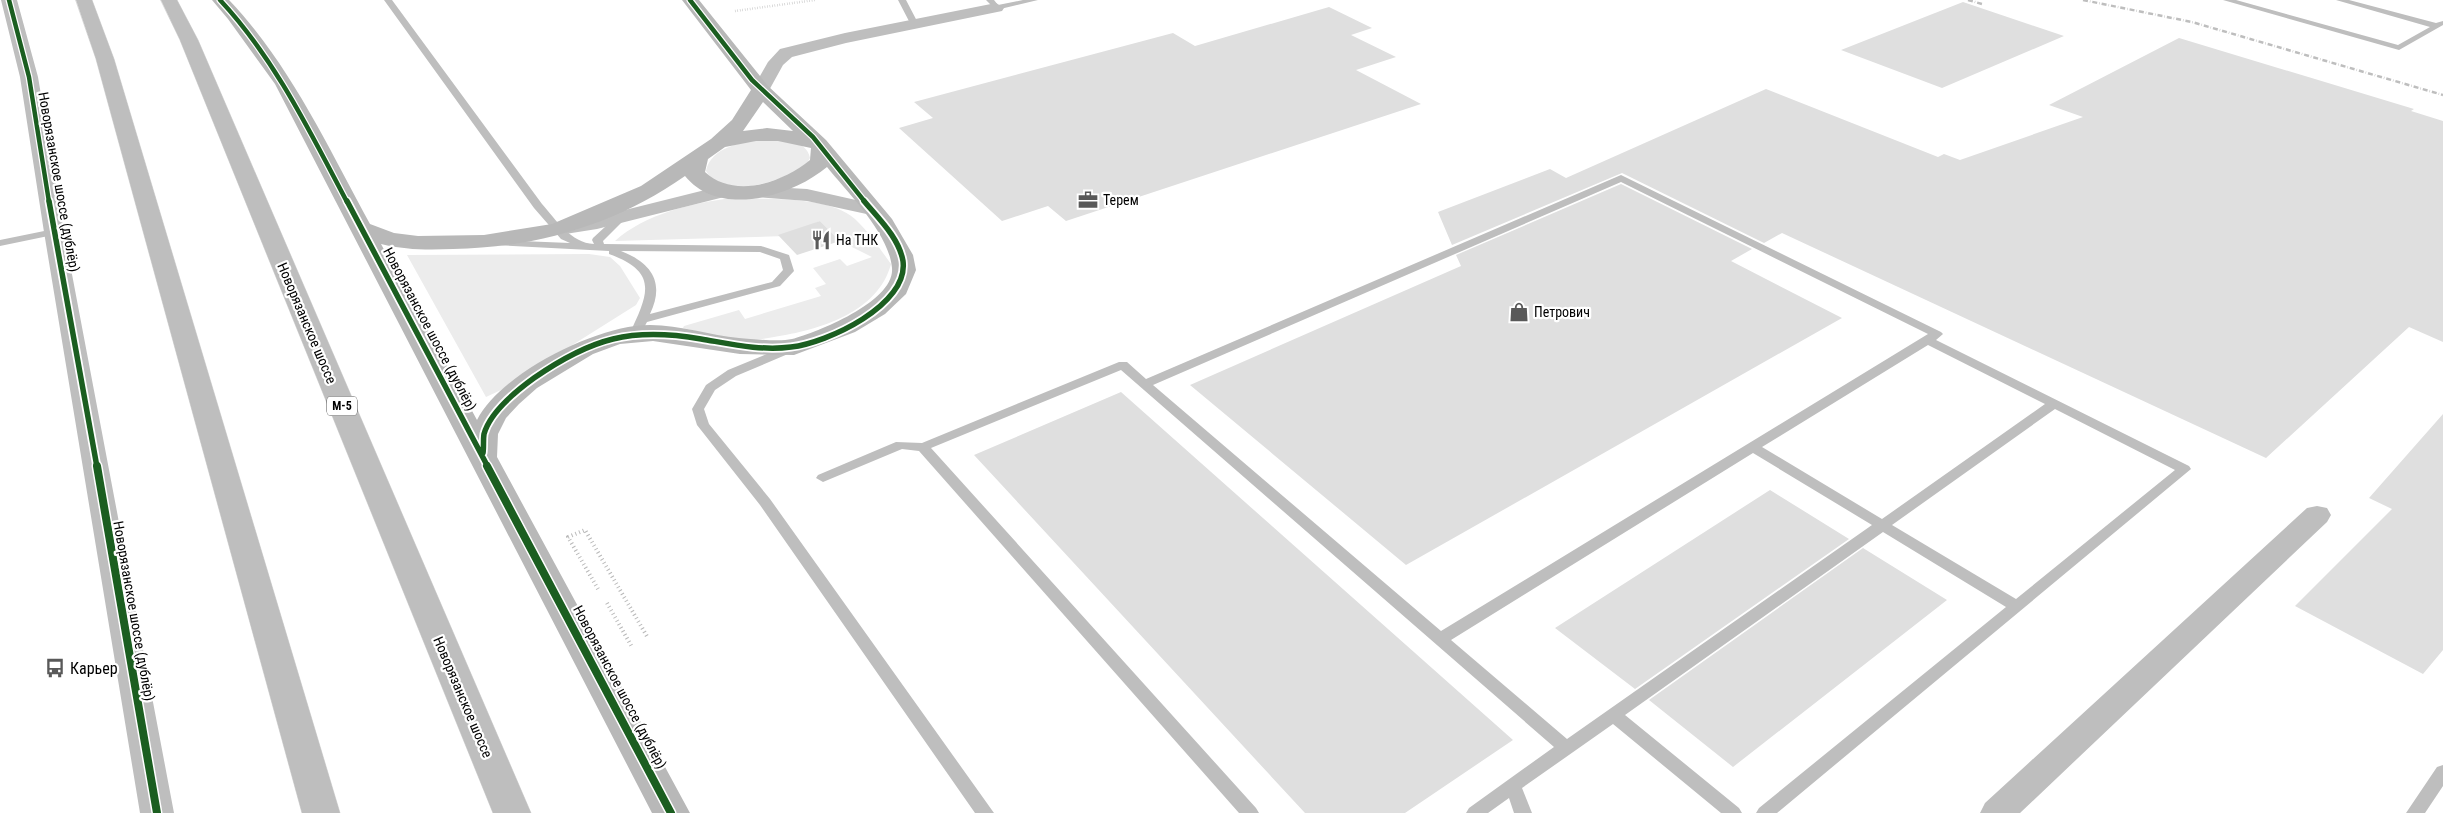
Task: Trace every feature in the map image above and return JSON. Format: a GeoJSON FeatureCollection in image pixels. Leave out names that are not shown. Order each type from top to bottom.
{"type":"FeatureCollection","features":[{"type":"Feature","properties":{"kind":"highway"},"geometry":{"type":"LineString","coordinates":[[84,0],[105,59],[321,813]]}},
{"type":"Feature","properties":{"kind":"highway","name":"Новорязанское шоссе"},"geometry":{"type":"LineString","coordinates":[[169,0],[189,40],[512,813]]}},
{"type":"Feature","properties":{"kind":"street","name":"Новорязанское шоссе (дублёр)"},"geometry":{"type":"LineString","coordinates":[[9,0],[29,77],[54,232],[79,364],[157,813]]}},
{"type":"Feature","properties":{"kind":"street","name":"Новорязанское шоссе (дублёр)"},"geometry":{"type":"LineString","coordinates":[[220,0],[234,15],[284,83],[671,813]]}},
{"type":"Feature","properties":{"kind":"street"},"geometry":{"type":"LineString","coordinates":[[483,456],[484,434],[494,414],[528,382],[584,348],[639,327],[653,333],[740,346],[794,347],[846,327],[876,309],[894,294],[904,270],[901,255],[884,224],[820,146],[761,90],[690,0]]}},
{"type":"Feature","properties":{"kind":"street"},"geometry":{"type":"LineString","coordinates":[[559,229],[649,191],[718,143],[739,124],[776,62],[786,54],[993,4]]}},
{"type":"Feature","properties":{"kind":"street"},"geometry":{"type":"LineString","coordinates":[[718,143],[748,135],[774,133],[788,134],[820,146]]}},
{"type":"Feature","properties":{"kind":"street"},"geometry":{"type":"LineString","coordinates":[[751,192],[780,186],[801,178],[820,162],[820,146]]}},
{"type":"Feature","properties":{"kind":"street"},"geometry":{"type":"LineString","coordinates":[[699,155],[694,173],[699,180],[724,191]]}},
{"type":"Feature","properties":{"kind":"street"},"geometry":{"type":"LineString","coordinates":[[363,229],[390,239],[418,243],[484,242],[518,238],[597,223],[724,191],[807,195],[871,209]]}},
{"type":"Feature","properties":{"kind":"street"},"geometry":{"type":"LineString","coordinates":[[1997,813],[2317,515]]}},
{"type":"Feature","properties":{"kind":"lane"},"geometry":{"type":"LineString","coordinates":[[388,0],[538,206],[565,237],[632,258],[647,274],[652,294],[639,327]]}},
{"type":"Feature","properties":{"kind":"lane"},"geometry":{"type":"LineString","coordinates":[[902,0],[914,23]]}},
{"type":"Feature","properties":{"kind":"lane"},"geometry":{"type":"LineString","coordinates":[[993,4],[1034,0]]}},
{"type":"Feature","properties":{"kind":"lane"},"geometry":{"type":"LineString","coordinates":[[2227,0],[2399,48],[2440,24]]}},
{"type":"Feature","properties":{"kind":"lane"},"geometry":{"type":"LineString","coordinates":[[2340,0],[2440,24]]}},
{"type":"Feature","properties":{"kind":"lane"},"geometry":{"type":"LineString","coordinates":[[1144,384],[1622,178],[1937,334],[1440,639]]}},
{"type":"Feature","properties":{"kind":"lane"},"geometry":{"type":"LineString","coordinates":[[601,248],[597,240],[623,216]]}},
{"type":"Feature","properties":{"kind":"lane"},"geometry":{"type":"LineString","coordinates":[[0,243],[54,232]]}},
{"type":"Feature","properties":{"kind":"lane"},"geometry":{"type":"LineString","coordinates":[[484,242],[601,248],[761,249],[785,257],[789,271],[776,284],[639,327]]}},
{"type":"Feature","properties":{"kind":"lane"},"geometry":{"type":"LineString","coordinates":[[1765,813],[2184,469],[1928,340]]}},
{"type":"Feature","properties":{"kind":"lane"},"geometry":{"type":"LineString","coordinates":[[794,347],[732,373],[710,388],[698,409],[703,425],[765,502],[985,813]]}},
{"type":"Feature","properties":{"kind":"lane"},"geometry":{"type":"LineString","coordinates":[[823,478],[901,445],[923,447],[1122,365],[1566,748]]}},
{"type":"Feature","properties":{"kind":"lane"},"geometry":{"type":"LineString","coordinates":[[1475,813],[2054,404]]}},
{"type":"Feature","properties":{"kind":"lane"},"geometry":{"type":"LineString","coordinates":[[923,447],[1250,813]]}},
{"type":"Feature","properties":{"kind":"lane"},"geometry":{"type":"LineString","coordinates":[[1754,447],[2016,606]]}},
{"type":"Feature","properties":{"kind":"lane"},"geometry":{"type":"LineString","coordinates":[[1613,715],[1733,813]]}},
{"type":"Feature","properties":{"kind":"lane"},"geometry":{"type":"LineString","coordinates":[[2415,813],[2443,772]]}},
{"type":"Feature","properties":{"kind":"lane"},"geometry":{"type":"LineString","coordinates":[[1513,786],[1523,813]]}},
{"type":"Feature","properties":{"kind":"path"},"geometry":{"type":"LineString","coordinates":[[735,11],[815,0]]}},
{"type":"Feature","properties":{"kind":"path"},"geometry":{"type":"LineString","coordinates":[[598,589],[568,537],[585,530],[648,638]]}},
{"type":"Feature","properties":{"kind":"path"},"geometry":{"type":"LineString","coordinates":[[607,603],[632,647]]}},
{"type":"Feature","properties":{"kind":"shaded area"},"geometry":{"type":"Polygon","coordinates":[[[763,139],[791,141],[804,147],[810,158],[804,168],[798,172],[766,183],[743,187],[732,187],[722,184],[713,179],[706,171],[714,156],[728,147],[763,139]]]}},
{"type":"Feature","properties":{"kind":"shaded area"},"geometry":{"type":"Polygon","coordinates":[[[732,198],[796,200],[813,202],[843,211],[865,229],[891,264],[884,281],[874,295],[860,307],[827,324],[809,330],[750,340],[723,337],[683,328],[684,326],[739,310],[745,319],[821,296],[815,288],[826,284],[813,268],[840,259],[847,266],[872,257],[840,241],[820,221],[786,236],[615,241],[640,224],[670,211],[732,198]]]}},
{"type":"Feature","properties":{"kind":"shaded area"},"geometry":{"type":"Polygon","coordinates":[[[589,254],[610,257],[620,266],[640,298],[636,305],[501,390],[486,397],[407,255],[589,254]]]}},
{"type":"Feature","properties":{"kind":"building"},"geometry":{"type":"Polygon","coordinates":[[[1963,2],[2064,36],[1942,88],[1841,50],[1963,2]]]}},
{"type":"Feature","properties":{"kind":"building"},"geometry":{"type":"Polygon","coordinates":[[[1329,7],[1372,28],[1351,35],[1396,57],[1356,70],[1421,104],[1066,221],[1048,206],[1002,221],[899,128],[933,118],[914,102],[1173,33],[1195,46],[1329,7]]]}},
{"type":"Feature","properties":{"kind":"building"},"geometry":{"type":"Polygon","coordinates":[[[2179,38],[2414,109],[2411,111],[2443,121],[2443,342],[2409,327],[2266,458],[1782,233],[1764,243],[1622,173],[1452,245],[1438,212],[1550,169],[1566,178],[1766,89],[1938,157],[1944,154],[1960,160],[2083,117],[2049,105],[2179,38]]]}},
{"type":"Feature","properties":{"kind":"building"},"geometry":{"type":"Polygon","coordinates":[[[1621,184],[1752,249],[1731,261],[1842,318],[1406,565],[1190,385],[1461,266],[1456,255],[1621,184]]]}},
{"type":"Feature","properties":{"kind":"building"},"geometry":{"type":"Polygon","coordinates":[[[820,221],[840,241],[797,255],[778,235],[820,221]]]}},
{"type":"Feature","properties":{"kind":"building"},"geometry":{"type":"Polygon","coordinates":[[[1121,392],[1513,740],[1405,813],[1305,813],[974,455],[1121,392]]]}},
{"type":"Feature","properties":{"kind":"building"},"geometry":{"type":"Polygon","coordinates":[[[2443,414],[2443,650],[2423,674],[2295,606],[2392,509],[2369,498],[2443,414]]]}},
{"type":"Feature","properties":{"kind":"building"},"geometry":{"type":"Polygon","coordinates":[[[1770,490],[1849,539],[1635,689],[1555,628],[1770,490]]]}},
{"type":"Feature","properties":{"kind":"building"},"geometry":{"type":"Polygon","coordinates":[[[1863,548],[1947,600],[1733,767],[1649,700],[1863,548]]]}},
{"type":"Feature","properties":{"kind":"railway"},"geometry":{"type":"LineString","coordinates":[[1968,0],[1982,4]]}},
{"type":"Feature","properties":{"kind":"railway"},"geometry":{"type":"LineString","coordinates":[[2083,0],[2192,22],[2443,95]]}},
{"type":"Feature","properties":{"kind":"cycle path"},"geometry":{"type":"LineString","coordinates":[[9,0],[29,77],[54,232],[79,364],[157,813]]}},
{"type":"Feature","properties":{"kind":"cycle path"},"geometry":{"type":"LineString","coordinates":[[220,0],[234,15],[284,83],[671,813]]}},
{"type":"Feature","properties":{"kind":"cycle path"},"geometry":{"type":"LineString","coordinates":[[483,453],[485,432],[495,415],[510,398],[529,381],[551,366],[597,343],[619,336],[658,333],[754,347],[773,348],[802,345],[831,334],[876,310],[894,294],[901,281],[903,271],[902,258],[895,241],[884,226],[813,137],[769,98],[752,80],[690,0]]}},
{"type":"Feature","properties":{"kind":"place","name":"Терем"},"geometry":{"type":"Point","coordinates":[1088,200]}},
{"type":"Feature","properties":{"kind":"place","name":"На ТНК"},"geometry":{"type":"Point","coordinates":[821,240]}},
{"type":"Feature","properties":{"kind":"place","name":"Петрович"},"geometry":{"type":"Point","coordinates":[1519,312]}},
{"type":"Feature","properties":{"kind":"place","name":"Карьер"},"geometry":{"type":"Point","coordinates":[55,668]}}]}
